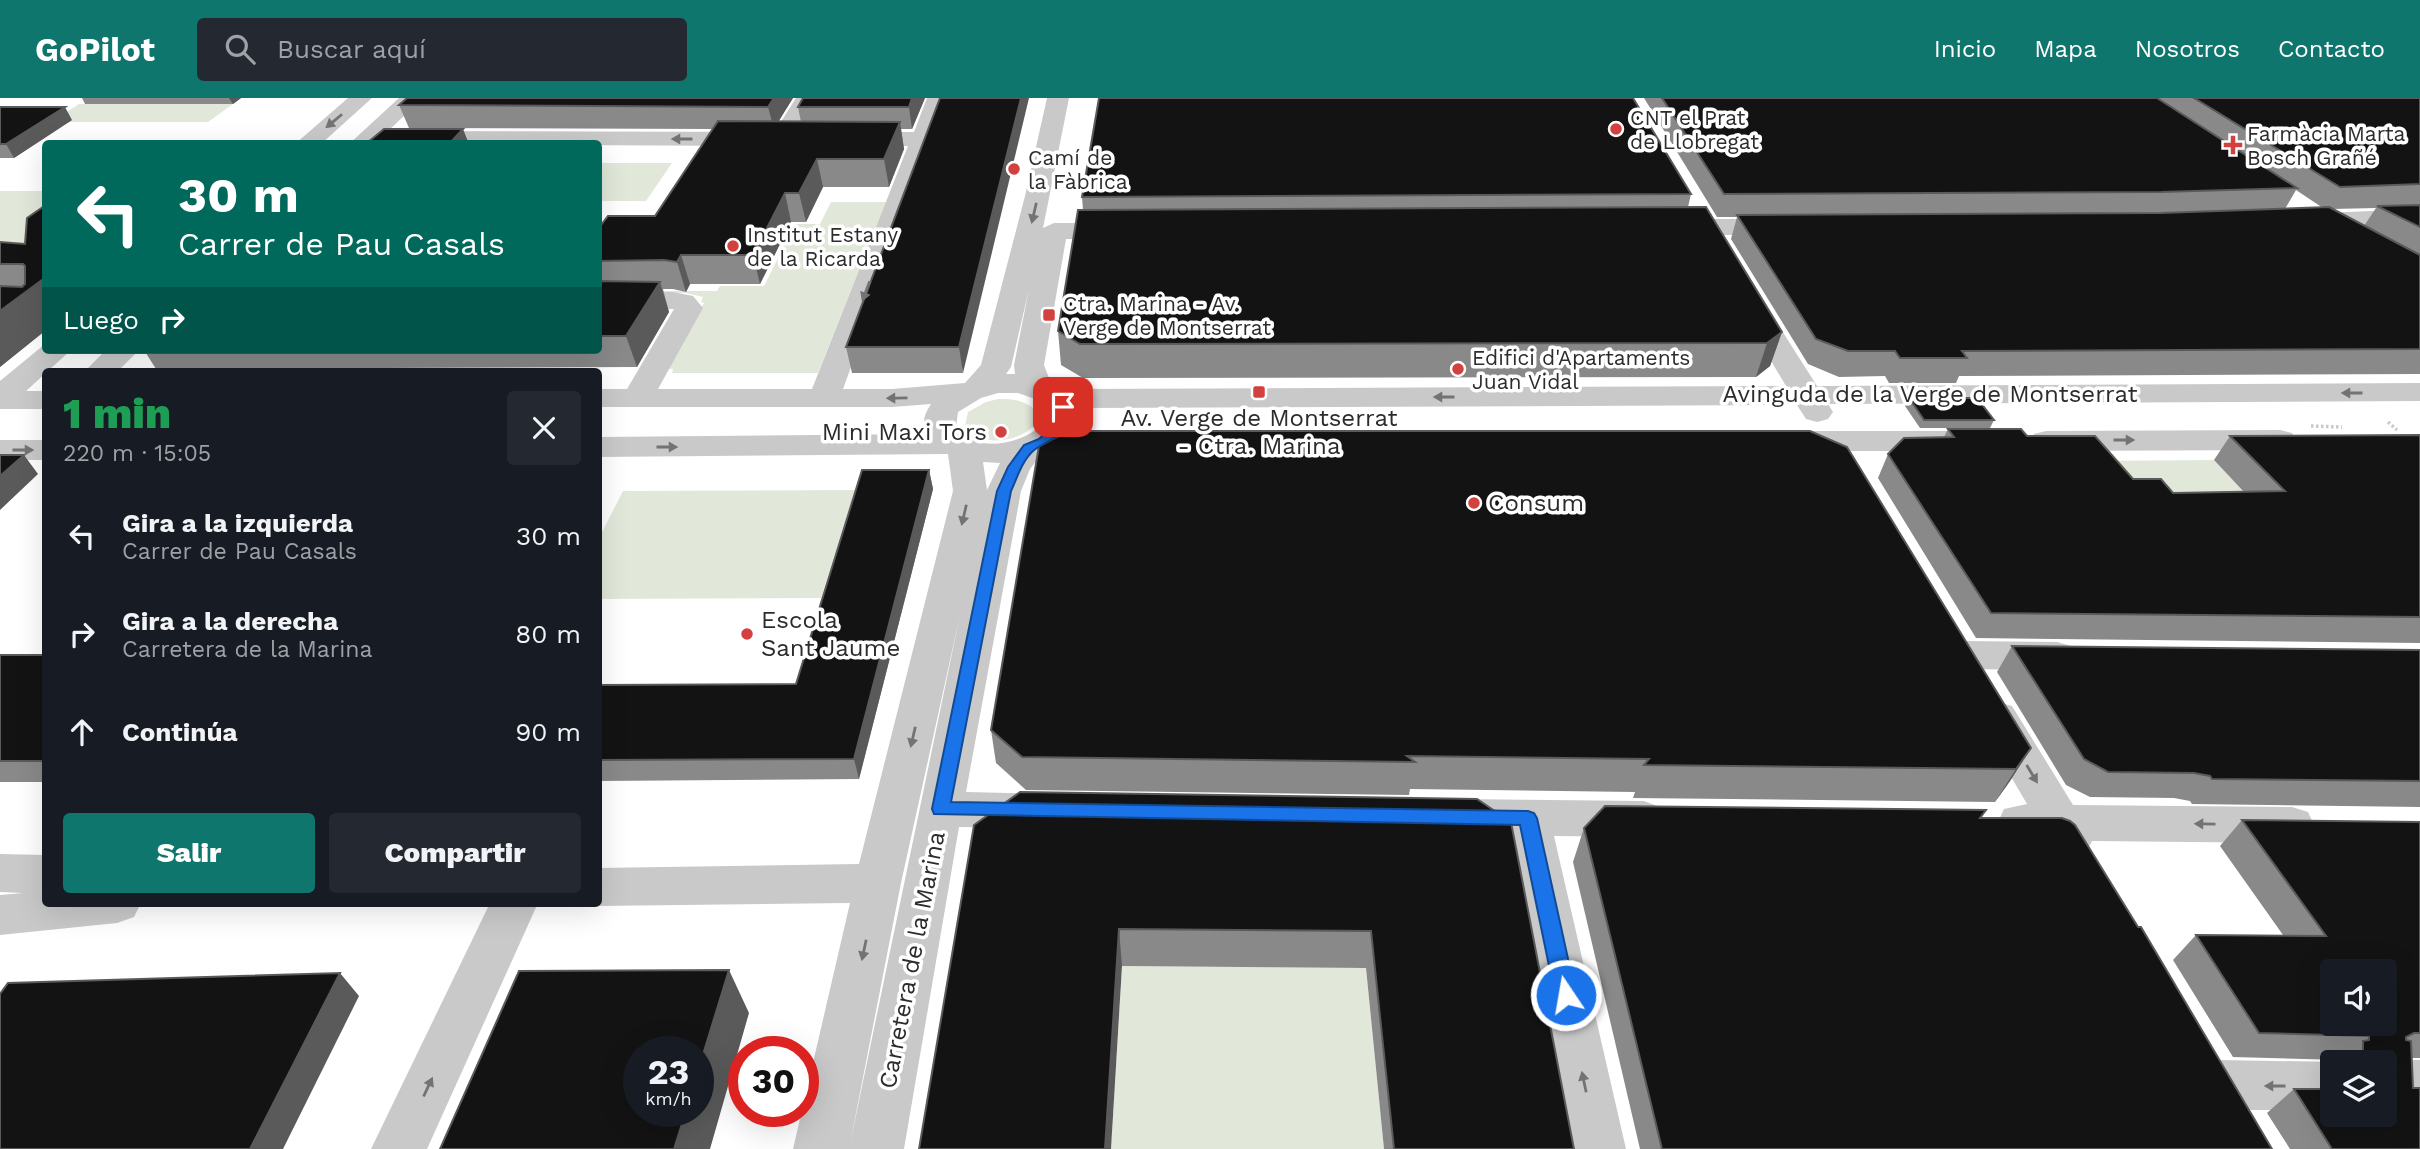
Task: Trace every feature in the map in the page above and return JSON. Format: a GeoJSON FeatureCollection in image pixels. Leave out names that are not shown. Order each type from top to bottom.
{"type":"FeatureCollection","features":[{"type":"Feature","properties":{"kind":"street"},"geometry":{"type":"LineString","coordinates":[[311,140],[361,98]]}},
{"type":"Feature","properties":{"kind":"street"},"geometry":{"type":"LineString","coordinates":[[365,140],[412,98]]}},
{"type":"Feature","properties":{"kind":"street"},"geometry":{"type":"LineString","coordinates":[[782,139],[807,98]]}},
{"type":"Feature","properties":{"kind":"street"},"geometry":{"type":"LineString","coordinates":[[824,398],[938,98]]}},
{"type":"Feature","properties":{"kind":"street"},"geometry":{"type":"LineString","coordinates":[[602,398],[923,397],[972,389],[996,367],[1038,196],[1058,98]]}},
{"type":"Feature","properties":{"kind":"street"},"geometry":{"type":"LineString","coordinates":[[1049,393],[1031,375],[1029,365],[1080,98]]}},
{"type":"Feature","properties":{"kind":"street"},"geometry":{"type":"LineString","coordinates":[[573,140],[923,136]]}},
{"type":"Feature","properties":{"kind":"street"},"geometry":{"type":"LineString","coordinates":[[2294,203],[2371,247]]}},
{"type":"Feature","properties":{"kind":"street"},"geometry":{"type":"LineString","coordinates":[[2278,224],[2420,217]]}},
{"type":"Feature","properties":{"kind":"street"},"geometry":{"type":"LineString","coordinates":[[1643,227],[1808,227]]}},
{"type":"Feature","properties":{"kind":"street"},"geometry":{"type":"LineString","coordinates":[[1054,231],[1148,230]]}},
{"type":"Feature","properties":{"kind":"street"},"geometry":{"type":"LineString","coordinates":[[1740,285],[1844,458]]}},
{"type":"Feature","properties":{"kind":"street"},"geometry":{"type":"LineString","coordinates":[[602,300],[673,300],[683,302],[689,308],[637,398]]}},
{"type":"Feature","properties":{"kind":"street"},"geometry":{"type":"LineString","coordinates":[[0,398],[51,354]]}},
{"type":"Feature","properties":{"kind":"street"},"geometry":{"type":"LineString","coordinates":[[103,368],[119,354]]}},
{"type":"Feature","properties":{"kind":"street","name":"Avinguda de la Verge de Montserrat"},"geometry":{"type":"LineString","coordinates":[[972,389],[1010,383],[1049,393],[1806,395],[2420,392]]}},
{"type":"Feature","properties":{"kind":"street","name":"Carretera de la Marina"},"geometry":{"type":"LineString","coordinates":[[821,1149],[878,883],[970,491],[956,445],[940,425],[940,415],[953,399],[972,389]]}},
{"type":"Feature","properties":{"kind":"street","name":"Carretera de la Marina"},"geometry":{"type":"LineString","coordinates":[[876,1149],[1004,491],[1014,467],[1062,425],[1065,415],[1049,393]]}},
{"type":"Feature","properties":{"kind":"street"},"geometry":{"type":"LineString","coordinates":[[0,398],[42,400]]}},
{"type":"Feature","properties":{"kind":"street","name":"Avinguda de la Verge de Montserrat"},"geometry":{"type":"LineString","coordinates":[[1748,441],[1844,458],[2005,441],[2305,433]]}},
{"type":"Feature","properties":{"kind":"street"},"geometry":{"type":"LineString","coordinates":[[602,447],[956,445],[995,453],[1084,439]]}},
{"type":"Feature","properties":{"kind":"street"},"geometry":{"type":"LineString","coordinates":[[0,450],[42,450]]}},
{"type":"Feature","properties":{"kind":"street"},"geometry":{"type":"LineString","coordinates":[[2089,870],[1950,637],[2092,656]]}},
{"type":"Feature","properties":{"kind":"street"},"geometry":{"type":"LineString","coordinates":[[941,809],[1092,811]]}},
{"type":"Feature","properties":{"kind":"street"},"geometry":{"type":"LineString","coordinates":[[1419,817],[1682,820]]}},
{"type":"Feature","properties":{"kind":"street"},"geometry":{"type":"LineString","coordinates":[[1528,818],[1598,1149]]}},
{"type":"Feature","properties":{"kind":"street"},"geometry":{"type":"LineString","coordinates":[[1975,822],[2326,826]]}},
{"type":"Feature","properties":{"kind":"street"},"geometry":{"type":"LineString","coordinates":[[12,907],[42,878]]}},
{"type":"Feature","properties":{"kind":"street"},"geometry":{"type":"LineString","coordinates":[[602,887],[878,883]]}},
{"type":"Feature","properties":{"kind":"street"},"geometry":{"type":"LineString","coordinates":[[12,907],[42,906]]}},
{"type":"Feature","properties":{"kind":"street"},"geometry":{"type":"LineString","coordinates":[[400,1149],[512,907]]}},
{"type":"Feature","properties":{"kind":"street"},"geometry":{"type":"LineString","coordinates":[[2397,1085],[2420,1085]]}},
{"type":"Feature","properties":{"kind":"street"},"geometry":{"type":"LineString","coordinates":[[2219,1088],[2320,1086]]}},
{"type":"Feature","properties":{"kind":"path"},"geometry":{"type":"LineString","coordinates":[[2305,433],[2342,427]]}},
{"type":"Feature","properties":{"kind":"shaded area"},"geometry":{"type":"Polygon","coordinates":[[[79,104],[233,104],[208,122],[51,122],[79,104]]]}},
{"type":"Feature","properties":{"kind":"shaded area"},"geometry":{"type":"Polygon","coordinates":[[[602,163],[672,163],[646,201],[602,201],[602,163]]]}},
{"type":"Feature","properties":{"kind":"shaded area"},"geometry":{"type":"Polygon","coordinates":[[[0,191],[42,191],[42,229],[0,260],[0,191]]]}},
{"type":"Feature","properties":{"kind":"shaded area"},"geometry":{"type":"Polygon","coordinates":[[[831,202],[886,202],[818,373],[672,373],[673,369],[664,369],[704,303],[701,302],[703,297],[686,293],[602,291],[717,291],[720,286],[764,286],[795,224],[820,224],[831,202]]]}},
{"type":"Feature","properties":{"kind":"shaded area"},"geometry":{"type":"Polygon","coordinates":[[[998,399],[1028,404],[1036,411],[1036,424],[1010,439],[990,440],[972,433],[965,426],[968,412],[998,399]]]}},
{"type":"Feature","properties":{"kind":"shaded area"},"geometry":{"type":"Polygon","coordinates":[[[2214,460],[2263,512],[2200,512],[2082,461],[2214,460]]]}},
{"type":"Feature","properties":{"kind":"shaded area"},"geometry":{"type":"Polygon","coordinates":[[[855,490],[821,598],[602,599],[602,532],[623,491],[855,490]]]}},
{"type":"Feature","properties":{"kind":"shaded area"},"geometry":{"type":"Polygon","coordinates":[[[1122,966],[1366,968],[1384,1149],[1111,1149],[1122,966]]]}},
{"type":"Feature","properties":{"kind":"building"},"geometry":{"type":"Polygon","coordinates":[[[407,98],[774,98],[768,107],[399,105],[407,98]]]}},
{"type":"Feature","properties":{"kind":"building"},"geometry":{"type":"Polygon","coordinates":[[[803,98],[912,98],[909,107],[798,107],[803,98]]]}},
{"type":"Feature","properties":{"kind":"building"},"geometry":{"type":"Polygon","coordinates":[[[940,98],[1021,98],[959,347],[846,347],[940,98]]]}},
{"type":"Feature","properties":{"kind":"building"},"geometry":{"type":"Polygon","coordinates":[[[1099,98],[1633,98],[1691,194],[1082,197],[1099,98]]]}},
{"type":"Feature","properties":{"kind":"building"},"geometry":{"type":"Polygon","coordinates":[[[1662,98],[2157,98],[2297,188],[2161,192],[1724,194],[1662,98]]]}},
{"type":"Feature","properties":{"kind":"building"},"geometry":{"type":"Polygon","coordinates":[[[2194,98],[2420,98],[2420,184],[2340,187],[2194,98]]]}},
{"type":"Feature","properties":{"kind":"building"},"geometry":{"type":"Polygon","coordinates":[[[0,107],[65,107],[6,144],[0,144],[0,107]]]}},
{"type":"Feature","properties":{"kind":"building"},"geometry":{"type":"Polygon","coordinates":[[[718,121],[900,122],[884,159],[817,159],[799,193],[785,193],[753,255],[681,255],[677,262],[602,261],[602,224],[608,216],[655,216],[718,121]]]}},
{"type":"Feature","properties":{"kind":"building"},"geometry":{"type":"Polygon","coordinates":[[[384,129],[463,129],[453,140],[371,140],[384,129]]]}},
{"type":"Feature","properties":{"kind":"building"},"geometry":{"type":"Polygon","coordinates":[[[2420,205],[2420,227],[2377,206],[2420,205]]]}},
{"type":"Feature","properties":{"kind":"building"},"geometry":{"type":"Polygon","coordinates":[[[1706,207],[1782,332],[1767,343],[1080,344],[1058,331],[1078,210],[1706,207]]]}},
{"type":"Feature","properties":{"kind":"building"},"geometry":{"type":"Polygon","coordinates":[[[2329,207],[2420,255],[2420,349],[1962,351],[1967,358],[1900,358],[1895,351],[1848,351],[1816,339],[1737,215],[2161,213],[2329,207]]]}},
{"type":"Feature","properties":{"kind":"building"},"geometry":{"type":"Polygon","coordinates":[[[42,208],[42,280],[0,311],[0,286],[22,287],[25,284],[25,266],[0,264],[0,242],[25,244],[27,218],[42,208]]]}},
{"type":"Feature","properties":{"kind":"building"},"geometry":{"type":"Polygon","coordinates":[[[602,281],[660,282],[626,336],[602,336],[602,281]]]}},
{"type":"Feature","properties":{"kind":"building"},"geometry":{"type":"Polygon","coordinates":[[[1909,398],[1977,398],[1994,420],[1924,420],[1909,398]]]}},
{"type":"Feature","properties":{"kind":"building"},"geometry":{"type":"Polygon","coordinates":[[[1948,429],[2021,429],[2027,436],[2095,436],[2133,479],[2161,479],[2173,493],[2285,491],[2230,436],[2420,435],[2420,617],[1991,613],[1888,454],[1904,438],[1954,437],[1948,429]]]}},
{"type":"Feature","properties":{"kind":"building"},"geometry":{"type":"Polygon","coordinates":[[[1069,431],[1810,431],[1847,447],[2031,748],[2016,769],[1644,765],[1649,759],[1407,756],[1415,762],[1022,757],[991,730],[1039,446],[1069,431]]]}},
{"type":"Feature","properties":{"kind":"building"},"geometry":{"type":"Polygon","coordinates":[[[0,455],[24,455],[0,476],[0,455]]]}},
{"type":"Feature","properties":{"kind":"building"},"geometry":{"type":"Polygon","coordinates":[[[862,470],[929,470],[854,759],[602,760],[602,685],[796,684],[862,470]]]}},
{"type":"Feature","properties":{"kind":"building"},"geometry":{"type":"Polygon","coordinates":[[[2012,646],[2420,650],[2420,781],[2212,779],[2210,776],[2194,773],[2108,772],[2084,759],[2012,646]]]}},
{"type":"Feature","properties":{"kind":"building"},"geometry":{"type":"Polygon","coordinates":[[[0,655],[42,655],[42,761],[0,761],[0,655]]]}},
{"type":"Feature","properties":{"kind":"building"},"geometry":{"type":"Polygon","coordinates":[[[1020,792],[1477,799],[1511,822],[1574,1149],[1394,1149],[1371,931],[1119,929],[1105,1149],[919,1149],[974,825],[1020,792]]]}},
{"type":"Feature","properties":{"kind":"building"},"geometry":{"type":"Polygon","coordinates":[[[1605,806],[1986,810],[1980,818],[2062,818],[2070,821],[2138,927],[2141,927],[2272,1149],[1662,1149],[1584,828],[1605,806]]]}},
{"type":"Feature","properties":{"kind":"building"},"geometry":{"type":"Polygon","coordinates":[[[2242,820],[2420,822],[2420,1033],[2406,1037],[2406,1040],[2411,1041],[2413,1088],[2420,1088],[2420,1149],[2332,1149],[2294,1089],[2320,1089],[2320,1127],[2397,1127],[2397,1050],[2363,1050],[2363,1041],[2369,1040],[2369,1036],[2397,1036],[2397,959],[2320,959],[2320,1035],[2259,1033],[2196,935],[2326,936],[2242,820]]]}},
{"type":"Feature","properties":{"kind":"building"},"geometry":{"type":"Polygon","coordinates":[[[729,970],[709,1036],[623,1036],[623,1127],[681,1127],[674,1149],[440,1149],[519,971],[729,970]]]}},
{"type":"Feature","properties":{"kind":"building"},"geometry":{"type":"Polygon","coordinates":[[[340,973],[250,1149],[0,1149],[0,994],[8,983],[340,973]]]}},
{"type":"Feature","properties":{"kind":"place","name":"CNT el Prat de Llobregat"},"geometry":{"type":"Point","coordinates":[1616,129]}},
{"type":"Feature","properties":{"kind":"place","name":"Farmàcia Marta Bosch Grañé"},"geometry":{"type":"Point","coordinates":[2233,145]}},
{"type":"Feature","properties":{"kind":"place","name":"Camí de la Fàbrica"},"geometry":{"type":"Point","coordinates":[1014,169]}},
{"type":"Feature","properties":{"kind":"place","name":"Institut Estany de la Ricarda"},"geometry":{"type":"Point","coordinates":[733,246]}},
{"type":"Feature","properties":{"kind":"place","name":"Ctra. Marina - Av. Verge de Montserrat"},"geometry":{"type":"Point","coordinates":[1049,315]}},
{"type":"Feature","properties":{"kind":"place","name":"Edifici d'Apartaments Juan Vidal"},"geometry":{"type":"Point","coordinates":[1458,369]}},
{"type":"Feature","properties":{"kind":"place","name":"Av. Verge de Montserrat - Ctra. Marina"},"geometry":{"type":"Point","coordinates":[1259,392]}},
{"type":"Feature","properties":{"kind":"place","name":"Mini Maxi Tors"},"geometry":{"type":"Point","coordinates":[1001,432]}},
{"type":"Feature","properties":{"kind":"place","name":"Consum"},"geometry":{"type":"Point","coordinates":[1474,503]}},
{"type":"Feature","properties":{"kind":"place","name":"Escola Sant Jaume"},"geometry":{"type":"Point","coordinates":[747,634]}},
{"type":"Feature","properties":{"kind":"route"},"geometry":{"type":"LineString","coordinates":[[1063,407],[1065,415],[1062,425],[1043,442],[1029,448],[1014,467],[1004,491],[941,809],[1528,818],[1566,995]]}}]}
